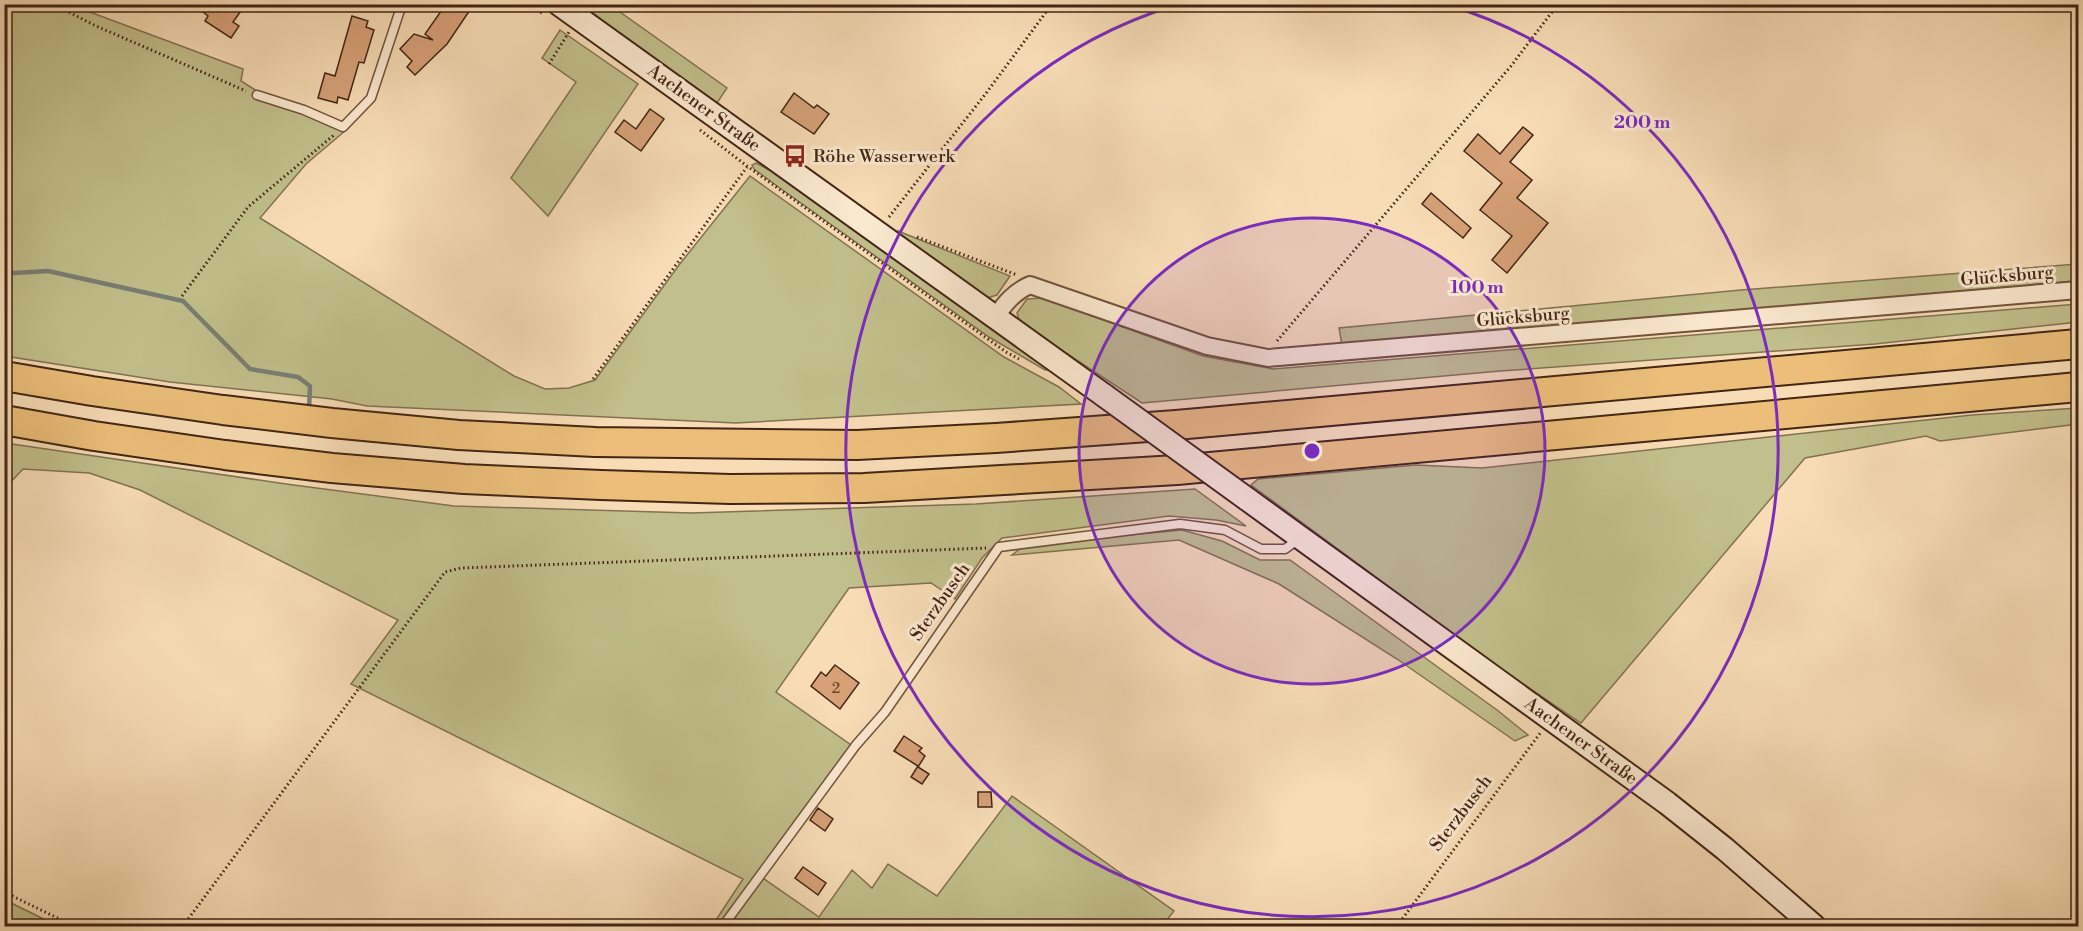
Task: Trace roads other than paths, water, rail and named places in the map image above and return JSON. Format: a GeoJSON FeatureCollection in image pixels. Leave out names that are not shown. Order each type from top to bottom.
{"type":"FeatureCollection","features":[{"type":"Feature","properties":{"kind":"highway"},"geometry":{"type":"LineString","coordinates":[[4,376],[222,410],[459,435],[607,442],[857,445],[1176,425],[2079,344]]}},
{"type":"Feature","properties":{"kind":"highway"},"geometry":{"type":"LineString","coordinates":[[4,420],[225,455],[332,468],[464,479],[730,489],[864,488],[1178,470],[2079,387]]}},
{"type":"Feature","properties":{"kind":"main road","name":"Aachener Straße"},"geometry":{"type":"LineString","coordinates":[[560,4],[1667,803],[1725,849],[1814,927]]}},
{"type":"Feature","properties":{"kind":"street","name":"Glücksburg"},"geometry":{"type":"LineString","coordinates":[[995,318],[1006,301],[1018,290],[1030,285],[1207,346],[1268,358],[2079,290]]}},
{"type":"Feature","properties":{"kind":"lane"},"geometry":{"type":"LineString","coordinates":[[257,95],[343,127],[371,98],[402,4]]}},
{"type":"Feature","properties":{"kind":"lane","name":"Sterzbusch"},"geometry":{"type":"LineString","coordinates":[[723,927],[856,745],[885,712],[999,547],[1180,524],[1225,530],[1261,549],[1285,549],[1300,538]]}},
{"type":"Feature","properties":{"kind":"waterway"},"geometry":{"type":"LineString","coordinates":[[4,270],[14,273],[48,271],[183,301],[250,369],[298,377],[310,386],[309,410]]}},
{"type":"Feature","properties":{"kind":"place","name":"Röhe Wasserwerk"},"geometry":{"type":"Point","coordinates":[795,156]}}]}
